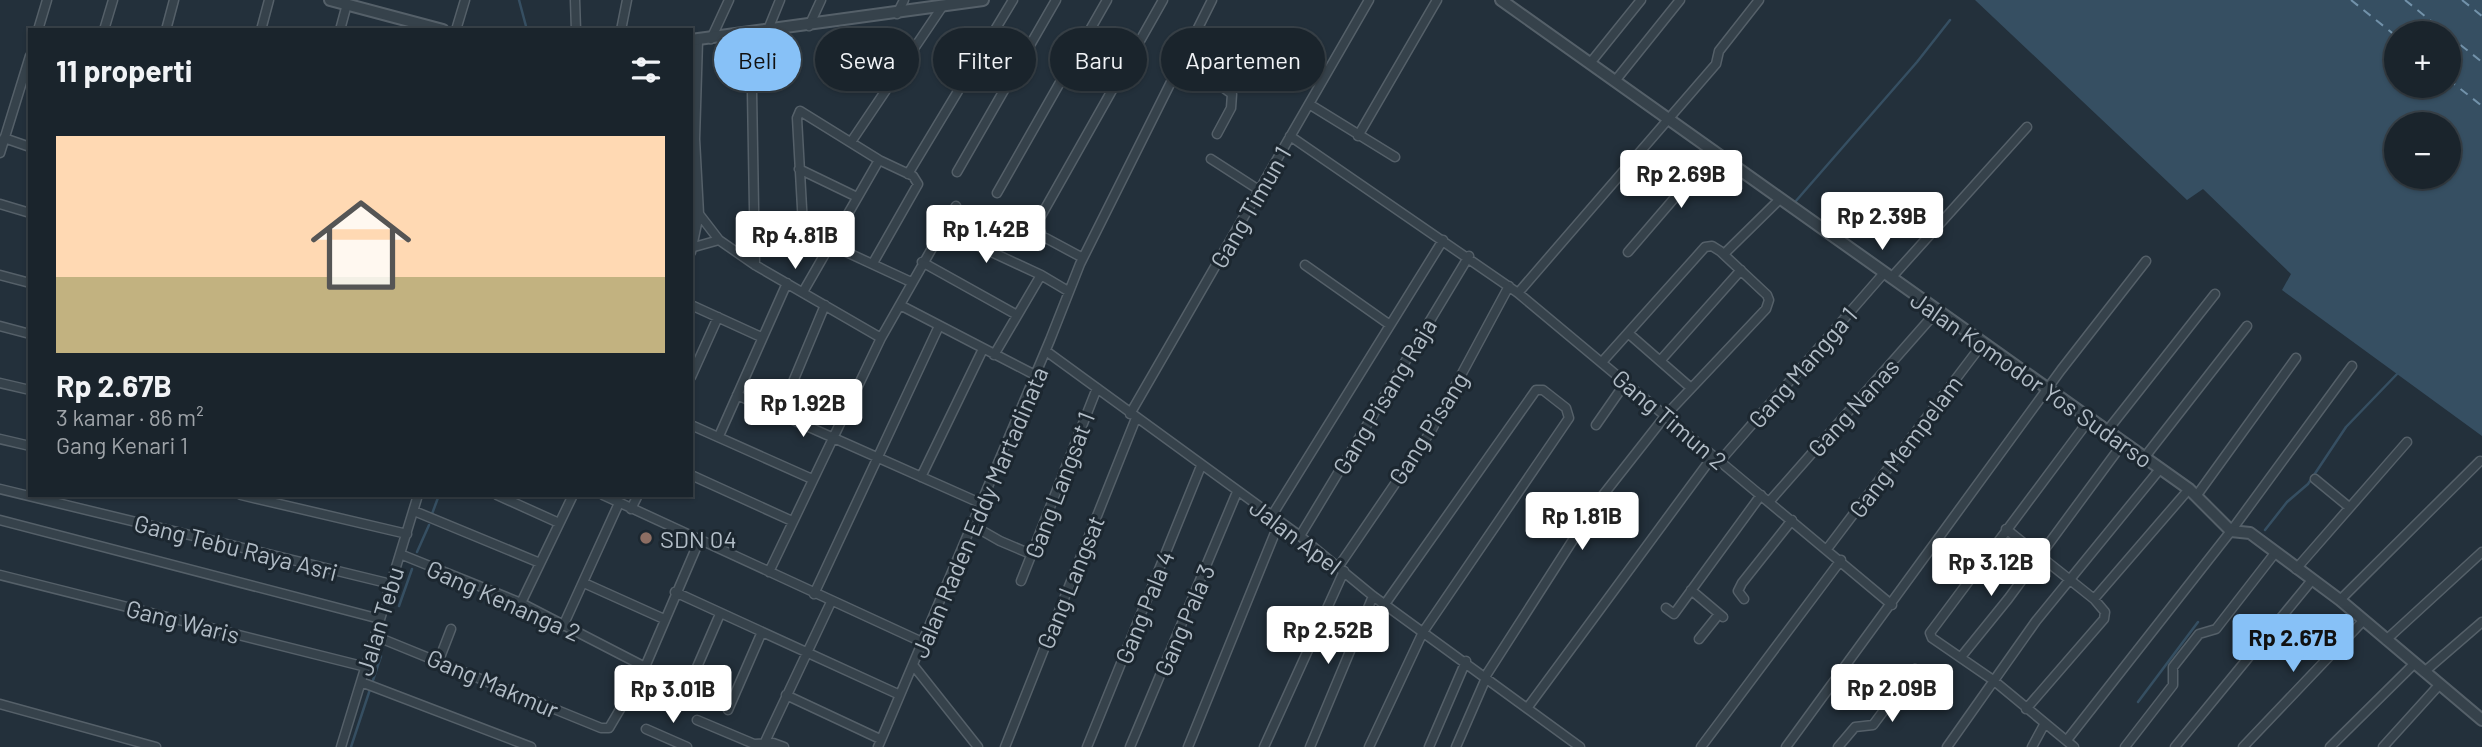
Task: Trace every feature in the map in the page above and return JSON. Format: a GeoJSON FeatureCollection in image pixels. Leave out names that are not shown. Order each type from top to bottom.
{"type":"FeatureCollection","features":[{"type":"Feature","properties":{"kind":"street"},"geometry":{"type":"LineString","coordinates":[[39,28],[47,0]]}},
{"type":"Feature","properties":{"kind":"street"},"geometry":{"type":"LineString","coordinates":[[105,28],[113,0]]}},
{"type":"Feature","properties":{"kind":"street"},"geometry":{"type":"LineString","coordinates":[[167,28],[174,0]]}},
{"type":"Feature","properties":{"kind":"street"},"geometry":{"type":"LineString","coordinates":[[262,28],[269,0]]}},
{"type":"Feature","properties":{"kind":"street"},"geometry":{"type":"LineString","coordinates":[[457,28],[465,0]]}},
{"type":"Feature","properties":{"kind":"street"},"geometry":{"type":"LineString","coordinates":[[575,0],[576,28]]}},
{"type":"Feature","properties":{"kind":"street"},"geometry":{"type":"LineString","coordinates":[[621,28],[627,0]]}},
{"type":"Feature","properties":{"kind":"street"},"geometry":{"type":"LineString","coordinates":[[711,38],[729,0]]}},
{"type":"Feature","properties":{"kind":"street"},"geometry":{"type":"LineString","coordinates":[[769,28],[780,0]]}},
{"type":"Feature","properties":{"kind":"street"},"geometry":{"type":"LineString","coordinates":[[808,26],[821,0]]}},
{"type":"Feature","properties":{"kind":"street"},"geometry":{"type":"LineString","coordinates":[[897,14],[904,0]]}},
{"type":"Feature","properties":{"kind":"street"},"geometry":{"type":"LineString","coordinates":[[794,28],[983,0]]}},
{"type":"Feature","properties":{"kind":"street"},"geometry":{"type":"LineString","coordinates":[[908,174],[1013,0]]}},
{"type":"Feature","properties":{"kind":"street"},"geometry":{"type":"LineString","coordinates":[[957,172],[1056,0]]}},
{"type":"Feature","properties":{"kind":"street"},"geometry":{"type":"LineString","coordinates":[[997,193],[1108,0]]}},
{"type":"Feature","properties":{"kind":"street"},"geometry":{"type":"LineString","coordinates":[[1083,257],[1042,236],[1037,223],[1163,0]]}},
{"type":"Feature","properties":{"kind":"street","name":"Jalan Raden Eddy Martadinata"},"geometry":{"type":"LineString","coordinates":[[1198,28],[1212,0]]}},
{"type":"Feature","properties":{"kind":"street","name":"Gang Timun 1"},"geometry":{"type":"LineString","coordinates":[[1133,416],[1369,0]]}},
{"type":"Feature","properties":{"kind":"street"},"geometry":{"type":"LineString","coordinates":[[1358,136],[1437,0]]}},
{"type":"Feature","properties":{"kind":"street","name":"Jalan Komodor Yos Sudarso"},"geometry":{"type":"LineString","coordinates":[[1501,0],[2193,492],[2231,531]]}},
{"type":"Feature","properties":{"kind":"street"},"geometry":{"type":"LineString","coordinates":[[1591,62],[1641,0]]}},
{"type":"Feature","properties":{"kind":"street"},"geometry":{"type":"LineString","coordinates":[[1615,81],[1680,0]]}},
{"type":"Feature","properties":{"kind":"street"},"geometry":{"type":"LineString","coordinates":[[1518,293],[1716,64],[1719,51],[1759,0]]}},
{"type":"Feature","properties":{"kind":"street"},"geometry":{"type":"LineString","coordinates":[[340,28],[338,1],[436,28]]}},
{"type":"Feature","properties":{"kind":"street"},"geometry":{"type":"LineString","coordinates":[[851,142],[942,7]]}},
{"type":"Feature","properties":{"kind":"street"},"geometry":{"type":"LineString","coordinates":[[693,245],[699,214],[694,182],[693,139],[695,40],[714,38]]}},
{"type":"Feature","properties":{"kind":"street"},"geometry":{"type":"LineString","coordinates":[[0,153],[3,134],[28,62]]}},
{"type":"Feature","properties":{"kind":"street"},"geometry":{"type":"LineString","coordinates":[[753,91],[757,226],[755,265]]}},
{"type":"Feature","properties":{"kind":"street","name":"Jalan Raden Eddy Martadinata"},"geometry":{"type":"LineString","coordinates":[[978,747],[912,665],[1051,340],[1083,257],[1166,91]]}},
{"type":"Feature","properties":{"kind":"street"},"geometry":{"type":"LineString","coordinates":[[1217,134],[1231,108],[1232,94],[1228,91]]}},
{"type":"Feature","properties":{"kind":"street"},"geometry":{"type":"LineString","coordinates":[[1309,104],[1395,157]]}},
{"type":"Feature","properties":{"kind":"street"},"geometry":{"type":"LineString","coordinates":[[873,264],[917,188],[917,179],[878,160],[798,112],[803,226],[830,244],[911,282]]}},
{"type":"Feature","properties":{"kind":"street","name":"Gang Mangga 1"},"geometry":{"type":"LineString","coordinates":[[1528,707],[1717,458],[2027,127]]}},
{"type":"Feature","properties":{"kind":"street"},"geometry":{"type":"LineString","coordinates":[[3,134],[28,146]]}},
{"type":"Feature","properties":{"kind":"street","name":"Gang Timun 2"},"geometry":{"type":"LineString","coordinates":[[1290,136],[1469,256],[1518,293],[1892,605]]}},
{"type":"Feature","properties":{"kind":"street"},"geometry":{"type":"LineString","coordinates":[[1628,252],[1714,152]]}},
{"type":"Feature","properties":{"kind":"street"},"geometry":{"type":"LineString","coordinates":[[1211,159],[1259,190]]}},
{"type":"Feature","properties":{"kind":"street"},"geometry":{"type":"LineString","coordinates":[[803,292],[878,160]]}},
{"type":"Feature","properties":{"kind":"street"},"geometry":{"type":"LineString","coordinates":[[799,169],[857,197]]}},
{"type":"Feature","properties":{"kind":"street"},"geometry":{"type":"LineString","coordinates":[[1724,254],[1780,199]]}},
{"type":"Feature","properties":{"kind":"street"},"geometry":{"type":"LineString","coordinates":[[0,204],[28,211]]}},
{"type":"Feature","properties":{"kind":"street"},"geometry":{"type":"LineString","coordinates":[[769,572],[881,338],[956,206]]}},
{"type":"Feature","properties":{"kind":"street"},"geometry":{"type":"LineString","coordinates":[[699,214],[719,240],[755,265],[881,338]]}},
{"type":"Feature","properties":{"kind":"street"},"geometry":{"type":"LineString","coordinates":[[942,229],[1041,275],[1068,291]]}},
{"type":"Feature","properties":{"kind":"street"},"geometry":{"type":"LineString","coordinates":[[693,250],[719,240]]}},
{"type":"Feature","properties":{"kind":"street"},"geometry":{"type":"LineString","coordinates":[[1271,517],[1443,240]]}},
{"type":"Feature","properties":{"kind":"street"},"geometry":{"type":"LineString","coordinates":[[1456,747],[1485,678],[1596,504],[1666,415],[1766,309],[1768,295],[1724,254],[1712,246],[1705,247],[1602,362]]}},
{"type":"Feature","properties":{"kind":"street","name":"Gang Pisang Raja"},"geometry":{"type":"LineString","coordinates":[[1300,536],[1469,256]]}},
{"type":"Feature","properties":{"kind":"street"},"geometry":{"type":"LineString","coordinates":[[1786,747],[2047,390],[2146,261]]}},
{"type":"Feature","properties":{"kind":"street"},"geometry":{"type":"LineString","coordinates":[[922,262],[1017,315]]}},
{"type":"Feature","properties":{"kind":"street"},"geometry":{"type":"LineString","coordinates":[[1305,265],[1390,325]]}},
{"type":"Feature","properties":{"kind":"street"},"geometry":{"type":"LineString","coordinates":[[1660,361],[1741,270]]}},
{"type":"Feature","properties":{"kind":"street"},"geometry":{"type":"LineString","coordinates":[[0,275],[28,282]]}},
{"type":"Feature","properties":{"kind":"street"},"geometry":{"type":"LineString","coordinates":[[994,355],[1041,275]]}},
{"type":"Feature","properties":{"kind":"street"},"geometry":{"type":"LineString","coordinates":[[719,436],[787,283]]}},
{"type":"Feature","properties":{"kind":"street","name":"Gang Pisang"},"geometry":{"type":"LineString","coordinates":[[1265,747],[1341,569],[1431,430],[1509,286]]}},
{"type":"Feature","properties":{"kind":"street"},"geometry":{"type":"LineString","coordinates":[[2107,431],[2215,294]]}},
{"type":"Feature","properties":{"kind":"street"},"geometry":{"type":"LineString","coordinates":[[779,413],[825,305]]}},
{"type":"Feature","properties":{"kind":"street"},"geometry":{"type":"LineString","coordinates":[[900,305],[1035,375]]}},
{"type":"Feature","properties":{"kind":"street"},"geometry":{"type":"LineString","coordinates":[[693,306],[761,337]]}},
{"type":"Feature","properties":{"kind":"street","name":"Gang Nanas"},"geometry":{"type":"LineString","coordinates":[[1769,502],[1937,312]]}},
{"type":"Feature","properties":{"kind":"street"},"geometry":{"type":"LineString","coordinates":[[693,373],[718,317]]}},
{"type":"Feature","properties":{"kind":"street"},"geometry":{"type":"LineString","coordinates":[[0,326],[28,333]]}},
{"type":"Feature","properties":{"kind":"street"},"geometry":{"type":"LineString","coordinates":[[814,594],[939,326]]}},
{"type":"Feature","properties":{"kind":"street"},"geometry":{"type":"LineString","coordinates":[[2144,458],[2247,326]]}},
{"type":"Feature","properties":{"kind":"street"},"geometry":{"type":"LineString","coordinates":[[1628,333],[1691,388]]}},
{"type":"Feature","properties":{"kind":"street","name":"Gang Mempelam"},"geometry":{"type":"LineString","coordinates":[[1827,549],[1983,343]]}},
{"type":"Feature","properties":{"kind":"street"},"geometry":{"type":"LineString","coordinates":[[921,477],[983,349]]}},
{"type":"Feature","properties":{"kind":"street","name":"Jalan Apel"},"geometry":{"type":"LineString","coordinates":[[1045,351],[1300,536],[1373,596],[1466,661],[1485,678],[1580,747]]}},
{"type":"Feature","properties":{"kind":"street"},"geometry":{"type":"LineString","coordinates":[[2094,599],[2193,492],[2296,358]]}},
{"type":"Feature","properties":{"kind":"street"},"geometry":{"type":"LineString","coordinates":[[2067,740],[2231,531],[2352,366]]}},
{"type":"Feature","properties":{"kind":"street"},"geometry":{"type":"LineString","coordinates":[[1596,425],[1626,382]]}},
{"type":"Feature","properties":{"kind":"street"},"geometry":{"type":"LineString","coordinates":[[0,383],[28,390]]}},
{"type":"Feature","properties":{"kind":"street","name":"Gang Langsat 1"},"geometry":{"type":"LineString","coordinates":[[1021,581],[1097,387]]}},
{"type":"Feature","properties":{"kind":"street"},"geometry":{"type":"LineString","coordinates":[[1369,747],[1423,632],[1569,418],[1566,408],[1543,390],[1534,392],[1385,604]]}},
{"type":"Feature","properties":{"kind":"street"},"geometry":{"type":"LineString","coordinates":[[737,395],[980,503]]}},
{"type":"Feature","properties":{"kind":"street","name":"Gang Langsat"},"geometry":{"type":"LineString","coordinates":[[1005,747],[1133,416]]}},
{"type":"Feature","properties":{"kind":"street"},"geometry":{"type":"LineString","coordinates":[[2074,747],[1993,680],[1932,638],[1930,633],[2089,419]]}},
{"type":"Feature","properties":{"kind":"street"},"geometry":{"type":"LineString","coordinates":[[693,426],[811,480]]}},
{"type":"Feature","properties":{"kind":"street"},"geometry":{"type":"LineString","coordinates":[[0,439],[28,446]]}},
{"type":"Feature","properties":{"kind":"street"},"geometry":{"type":"LineString","coordinates":[[2296,569],[2407,442]]}},
{"type":"Feature","properties":{"kind":"street"},"geometry":{"type":"LineString","coordinates":[[1961,657],[2123,443]]}},
{"type":"Feature","properties":{"kind":"street"},"geometry":{"type":"LineString","coordinates":[[2340,600],[2480,461]]}},
{"type":"Feature","properties":{"kind":"street","name":"Gang Pala 4"},"geometry":{"type":"LineString","coordinates":[[1087,747],[1201,466]]}},
{"type":"Feature","properties":{"kind":"street"},"geometry":{"type":"LineString","coordinates":[[1947,747],[1993,680],[2071,578],[2160,469]]}},
{"type":"Feature","properties":{"kind":"street"},"geometry":{"type":"LineString","coordinates":[[693,476],[792,521]]}},
{"type":"Feature","properties":{"kind":"street"},"geometry":{"type":"LineString","coordinates":[[2315,479],[2349,507]]}},
{"type":"Feature","properties":{"kind":"street","name":"Gang Tebu Raya Asri"},"geometry":{"type":"LineString","coordinates":[[0,489],[28,496]]}},
{"type":"Feature","properties":{"kind":"street","name":"Gang Pala 3"},"geometry":{"type":"LineString","coordinates":[[1130,747],[1237,492]]}},
{"type":"Feature","properties":{"kind":"street"},"geometry":{"type":"LineString","coordinates":[[1666,608],[1674,614],[1761,495]]}},
{"type":"Feature","properties":{"kind":"street","name":"Gang Tebu Raya Asri"},"geometry":{"type":"LineString","coordinates":[[33,497],[391,584]]}},
{"type":"Feature","properties":{"kind":"street"},"geometry":{"type":"LineString","coordinates":[[249,497],[407,534]]}},
{"type":"Feature","properties":{"kind":"street","name":"Jalan Tebu"},"geometry":{"type":"LineString","coordinates":[[341,747],[364,683],[366,667],[417,497]]}},
{"type":"Feature","properties":{"kind":"street"},"geometry":{"type":"LineString","coordinates":[[501,497],[559,523]]}},
{"type":"Feature","properties":{"kind":"street"},"geometry":{"type":"LineString","coordinates":[[521,604],[572,497]]}},
{"type":"Feature","properties":{"kind":"street"},"geometry":{"type":"LineString","coordinates":[[607,497],[922,642]]}},
{"type":"Feature","properties":{"kind":"street"},"geometry":{"type":"LineString","coordinates":[[631,509],[637,497]]}},
{"type":"Feature","properties":{"kind":"street"},"geometry":{"type":"LineString","coordinates":[[563,626],[619,503]]}},
{"type":"Feature","properties":{"kind":"street"},"geometry":{"type":"LineString","coordinates":[[414,510],[540,563]]}},
{"type":"Feature","properties":{"kind":"street"},"geometry":{"type":"LineString","coordinates":[[0,520],[380,619]]}},
{"type":"Feature","properties":{"kind":"street"},"geometry":{"type":"LineString","coordinates":[[1744,598],[1738,591],[1742,583],[1792,520]]}},
{"type":"Feature","properties":{"kind":"street"},"geometry":{"type":"LineString","coordinates":[[1188,747],[1279,523]]}},
{"type":"Feature","properties":{"kind":"street"},"geometry":{"type":"LineString","coordinates":[[972,525],[1033,555]]}},
{"type":"Feature","properties":{"kind":"street"},"geometry":{"type":"LineString","coordinates":[[2006,529],[2071,578],[2105,612],[2104,619],[2026,709]]}},
{"type":"Feature","properties":{"kind":"street"},"geometry":{"type":"LineString","coordinates":[[2231,531],[2250,533],[2340,600],[2482,720]]}},
{"type":"Feature","properties":{"kind":"street"},"geometry":{"type":"LineString","coordinates":[[645,667],[699,541]]}},
{"type":"Feature","properties":{"kind":"street"},"geometry":{"type":"LineString","coordinates":[[2126,747],[2173,685],[2173,667],[2199,634],[2216,629],[2270,550]]}},
{"type":"Feature","properties":{"kind":"street"},"geometry":{"type":"LineString","coordinates":[[2386,640],[2482,552]]}},
{"type":"Feature","properties":{"kind":"street","name":"Gang Kenanga 2"},"geometry":{"type":"LineString","coordinates":[[400,554],[521,604],[645,667]]}},
{"type":"Feature","properties":{"kind":"street"},"geometry":{"type":"LineString","coordinates":[[1701,747],[1841,560]]}},
{"type":"Feature","properties":{"kind":"street","name":"Gang Waris"},"geometry":{"type":"LineString","coordinates":[[0,575],[366,667]]}},
{"type":"Feature","properties":{"kind":"street"},"geometry":{"type":"LineString","coordinates":[[2175,747],[2312,580]]}},
{"type":"Feature","properties":{"kind":"street"},"geometry":{"type":"LineString","coordinates":[[584,583],[664,620]]}},
{"type":"Feature","properties":{"kind":"street"},"geometry":{"type":"LineString","coordinates":[[1692,590],[1721,615],[1699,639]]}},
{"type":"Feature","properties":{"kind":"street"},"geometry":{"type":"LineString","coordinates":[[675,592],[761,634],[900,695]]}},
{"type":"Feature","properties":{"kind":"street"},"geometry":{"type":"LineString","coordinates":[[1310,747],[1373,596]]}},
{"type":"Feature","properties":{"kind":"street"},"geometry":{"type":"LineString","coordinates":[[764,744],[831,602]]}},
{"type":"Feature","properties":{"kind":"street"},"geometry":{"type":"LineString","coordinates":[[681,704],[720,614]]}},
{"type":"Feature","properties":{"kind":"street"},"geometry":{"type":"LineString","coordinates":[[2243,747],[2363,621]]}},
{"type":"Feature","properties":{"kind":"street"},"geometry":{"type":"LineString","coordinates":[[2424,672],[2482,622]]}},
{"type":"Feature","properties":{"kind":"street"},"geometry":{"type":"LineString","coordinates":[[439,660],[451,629]]}},
{"type":"Feature","properties":{"kind":"street"},"geometry":{"type":"LineString","coordinates":[[728,710],[761,634]]}},
{"type":"Feature","properties":{"kind":"street","name":"Gang Makmur"},"geometry":{"type":"LineString","coordinates":[[375,636],[601,728],[611,727],[645,667]]}},
{"type":"Feature","properties":{"kind":"street"},"geometry":{"type":"LineString","coordinates":[[1429,747],[1466,661]]}},
{"type":"Feature","properties":{"kind":"street"},"geometry":{"type":"LineString","coordinates":[[2330,747],[2414,664]]}},
{"type":"Feature","properties":{"kind":"street"},"geometry":{"type":"LineString","coordinates":[[786,695],[879,743],[912,665]]}},
{"type":"Feature","properties":{"kind":"street"},"geometry":{"type":"LineString","coordinates":[[1838,747],[1855,727],[1873,725],[1915,669]]}},
{"type":"Feature","properties":{"kind":"street"},"geometry":{"type":"LineString","coordinates":[[364,683],[531,747]]}},
{"type":"Feature","properties":{"kind":"street"},"geometry":{"type":"LineString","coordinates":[[2383,747],[2440,684]]}},
{"type":"Feature","properties":{"kind":"street"},"geometry":{"type":"LineString","coordinates":[[0,704],[156,747]]}},
{"type":"Feature","properties":{"kind":"street"},"geometry":{"type":"LineString","coordinates":[[697,720],[749,742],[776,743],[784,747]]}},
{"type":"Feature","properties":{"kind":"street"},"geometry":{"type":"LineString","coordinates":[[2032,747],[2045,723]]}},
{"type":"Feature","properties":{"kind":"street"},"geometry":{"type":"LineString","coordinates":[[646,729],[681,746]]}},
{"type":"Feature","properties":{"kind":"water"},"geometry":{"type":"Polygon","coordinates":[[[1975,0],[2482,0],[2482,436],[2282,290],[2291,274],[2203,189],[2187,200],[1975,0]]]}},
{"type":"Feature","properties":{"kind":"waterway"},"geometry":{"type":"LineString","coordinates":[[519,0],[526,28]]}},
{"type":"Feature","properties":{"kind":"waterway"},"geometry":{"type":"LineString","coordinates":[[1795,202],[1917,62],[1950,20]]}},
{"type":"Feature","properties":{"kind":"waterway"},"geometry":{"type":"LineString","coordinates":[[2265,530],[2287,502],[2308,484],[2346,427],[2398,373]]}},
{"type":"Feature","properties":{"kind":"waterway"},"geometry":{"type":"LineString","coordinates":[[432,514],[438,497]]}},
{"type":"Feature","properties":{"kind":"waterway"},"geometry":{"type":"LineString","coordinates":[[417,552],[429,525]]}},
{"type":"Feature","properties":{"kind":"waterway"},"geometry":{"type":"LineString","coordinates":[[399,606],[412,569]]}},
{"type":"Feature","properties":{"kind":"waterway"},"geometry":{"type":"LineString","coordinates":[[2138,702],[2198,622]]}},
{"type":"Feature","properties":{"kind":"waterway"},"geometry":{"type":"LineString","coordinates":[[351,747],[381,656]]}},
{"type":"Feature","properties":{"kind":"ferry route"},"geometry":{"type":"LineString","coordinates":[[2351,0],[2384,26]]}},
{"type":"Feature","properties":{"kind":"ferry route"},"geometry":{"type":"LineString","coordinates":[[2405,0],[2431,21]]}},
{"type":"Feature","properties":{"kind":"ferry route"},"geometry":{"type":"LineString","coordinates":[[2462,0],[2482,16]]}},
{"type":"Feature","properties":{"kind":"ferry route"},"geometry":{"type":"LineString","coordinates":[[2461,45],[2482,62]]}},
{"type":"Feature","properties":{"kind":"ferry route"},"geometry":{"type":"LineString","coordinates":[[2461,89],[2482,106]]}},
{"type":"Feature","properties":{"kind":"place","name":"SDN 04"},"geometry":{"type":"Point","coordinates":[646,538]}}]}
